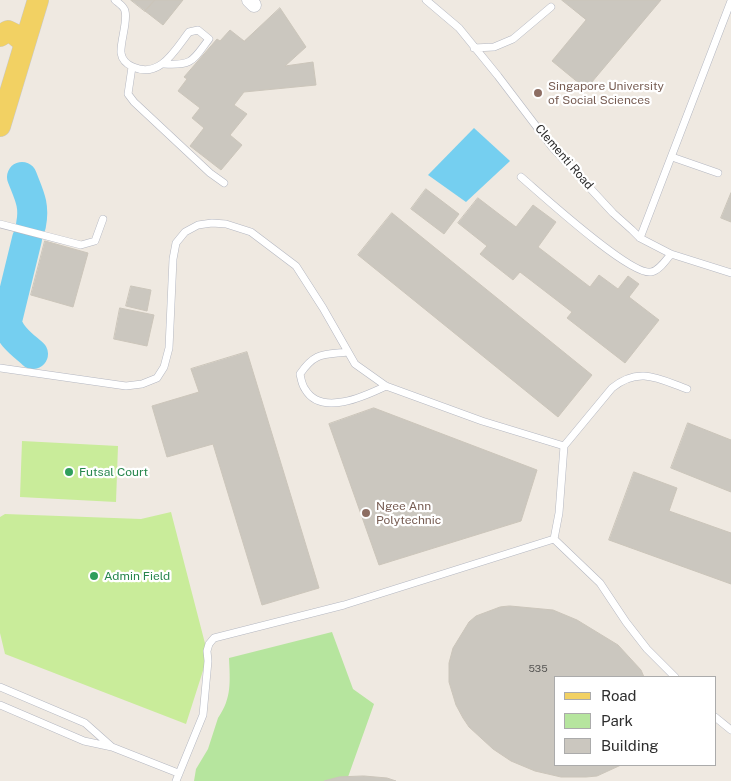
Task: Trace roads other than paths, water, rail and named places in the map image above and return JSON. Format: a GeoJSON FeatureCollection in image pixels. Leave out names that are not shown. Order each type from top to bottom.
{"type":"FeatureCollection","features":[{"type":"Feature","properties":{"kind":"main road"},"geometry":{"type":"LineString","coordinates":[[0,126],[38,0]]}},
{"type":"Feature","properties":{"kind":"main road"},"geometry":{"type":"LineString","coordinates":[[0,36],[8,31],[25,43]]}},
{"type":"Feature","properties":{"kind":"lane"},"geometry":{"type":"LineString","coordinates":[[115,0],[125,11],[121,52],[123,61],[132,67],[140,70],[150,70],[164,64],[181,66],[191,62],[209,39],[198,30],[188,32],[164,64]]}},
{"type":"Feature","properties":{"kind":"lane","name":"Clementi Road"},"geometry":{"type":"LineString","coordinates":[[426,0],[459,28],[552,147],[613,213],[640,238],[671,254],[731,273]]}},
{"type":"Feature","properties":{"kind":"lane"},"geometry":{"type":"LineString","coordinates":[[640,238],[731,1]]}},
{"type":"Feature","properties":{"kind":"lane"},"geometry":{"type":"LineString","coordinates":[[474,48],[494,47],[513,39],[551,7]]}},
{"type":"Feature","properties":{"kind":"lane"},"geometry":{"type":"LineString","coordinates":[[132,67],[128,94],[134,102],[210,173],[224,183]]}},
{"type":"Feature","properties":{"kind":"lane"},"geometry":{"type":"LineString","coordinates":[[672,157],[718,173]]}},
{"type":"Feature","properties":{"kind":"lane"},"geometry":{"type":"LineString","coordinates":[[521,177],[613,254],[641,271],[651,272],[657,269],[671,254]]}},
{"type":"Feature","properties":{"kind":"lane"},"geometry":{"type":"LineString","coordinates":[[0,224],[81,245],[95,241],[104,219]]}},
{"type":"Feature","properties":{"kind":"lane"},"geometry":{"type":"LineString","coordinates":[[0,368],[126,386],[142,384],[157,378],[164,367],[169,348],[173,259],[176,243],[185,232],[198,226],[212,223],[226,224],[251,232],[296,266],[355,364],[386,386],[482,421],[564,446]]}},
{"type":"Feature","properties":{"kind":"lane"},"geometry":{"type":"LineString","coordinates":[[348,352],[317,356],[307,363],[300,374],[305,390],[317,401],[333,403],[360,399],[386,386]]}},
{"type":"Feature","properties":{"kind":"lane"},"geometry":{"type":"LineString","coordinates":[[554,539],[559,513],[564,446],[612,388],[622,380],[631,377],[649,376],[687,389]]}},
{"type":"Feature","properties":{"kind":"lane"},"geometry":{"type":"LineString","coordinates":[[554,539],[600,583],[631,629],[673,676]]}},
{"type":"Feature","properties":{"kind":"lane"},"geometry":{"type":"LineString","coordinates":[[176,781],[203,715],[208,661],[207,651],[209,644],[214,638],[344,605],[554,539]]}},
{"type":"Feature","properties":{"kind":"lane"},"geometry":{"type":"LineString","coordinates":[[0,687],[85,724],[112,747]]}},
{"type":"Feature","properties":{"kind":"lane"},"geometry":{"type":"LineString","coordinates":[[0,705],[84,741],[112,747],[178,773]]}},
{"type":"Feature","properties":{"kind":"lane"},"geometry":{"type":"LineString","coordinates":[[716,718],[731,730]]}},
{"type":"Feature","properties":{"kind":"water"},"geometry":{"type":"Polygon","coordinates":[[[474,128],[510,161],[466,202],[428,175],[474,128]]]}},
{"type":"Feature","properties":{"kind":"waterway"},"geometry":{"type":"LineString","coordinates":[[22,177],[32,206],[31,225]]}},
{"type":"Feature","properties":{"kind":"waterway"},"geometry":{"type":"LineString","coordinates":[[27,239],[7,321],[13,335],[33,354]]}},
{"type":"Feature","properties":{"kind":"place","name":"Singapore University of Social Sciences"},"geometry":{"type":"Point","coordinates":[538,93]}},
{"type":"Feature","properties":{"kind":"place","name":"Futsal Court"},"geometry":{"type":"Point","coordinates":[69,472]}},
{"type":"Feature","properties":{"kind":"place","name":"Ngee Ann Polytechnic"},"geometry":{"type":"Point","coordinates":[366,513]}},
{"type":"Feature","properties":{"kind":"place","name":"Admin Field"},"geometry":{"type":"Point","coordinates":[94,576]}}]}
